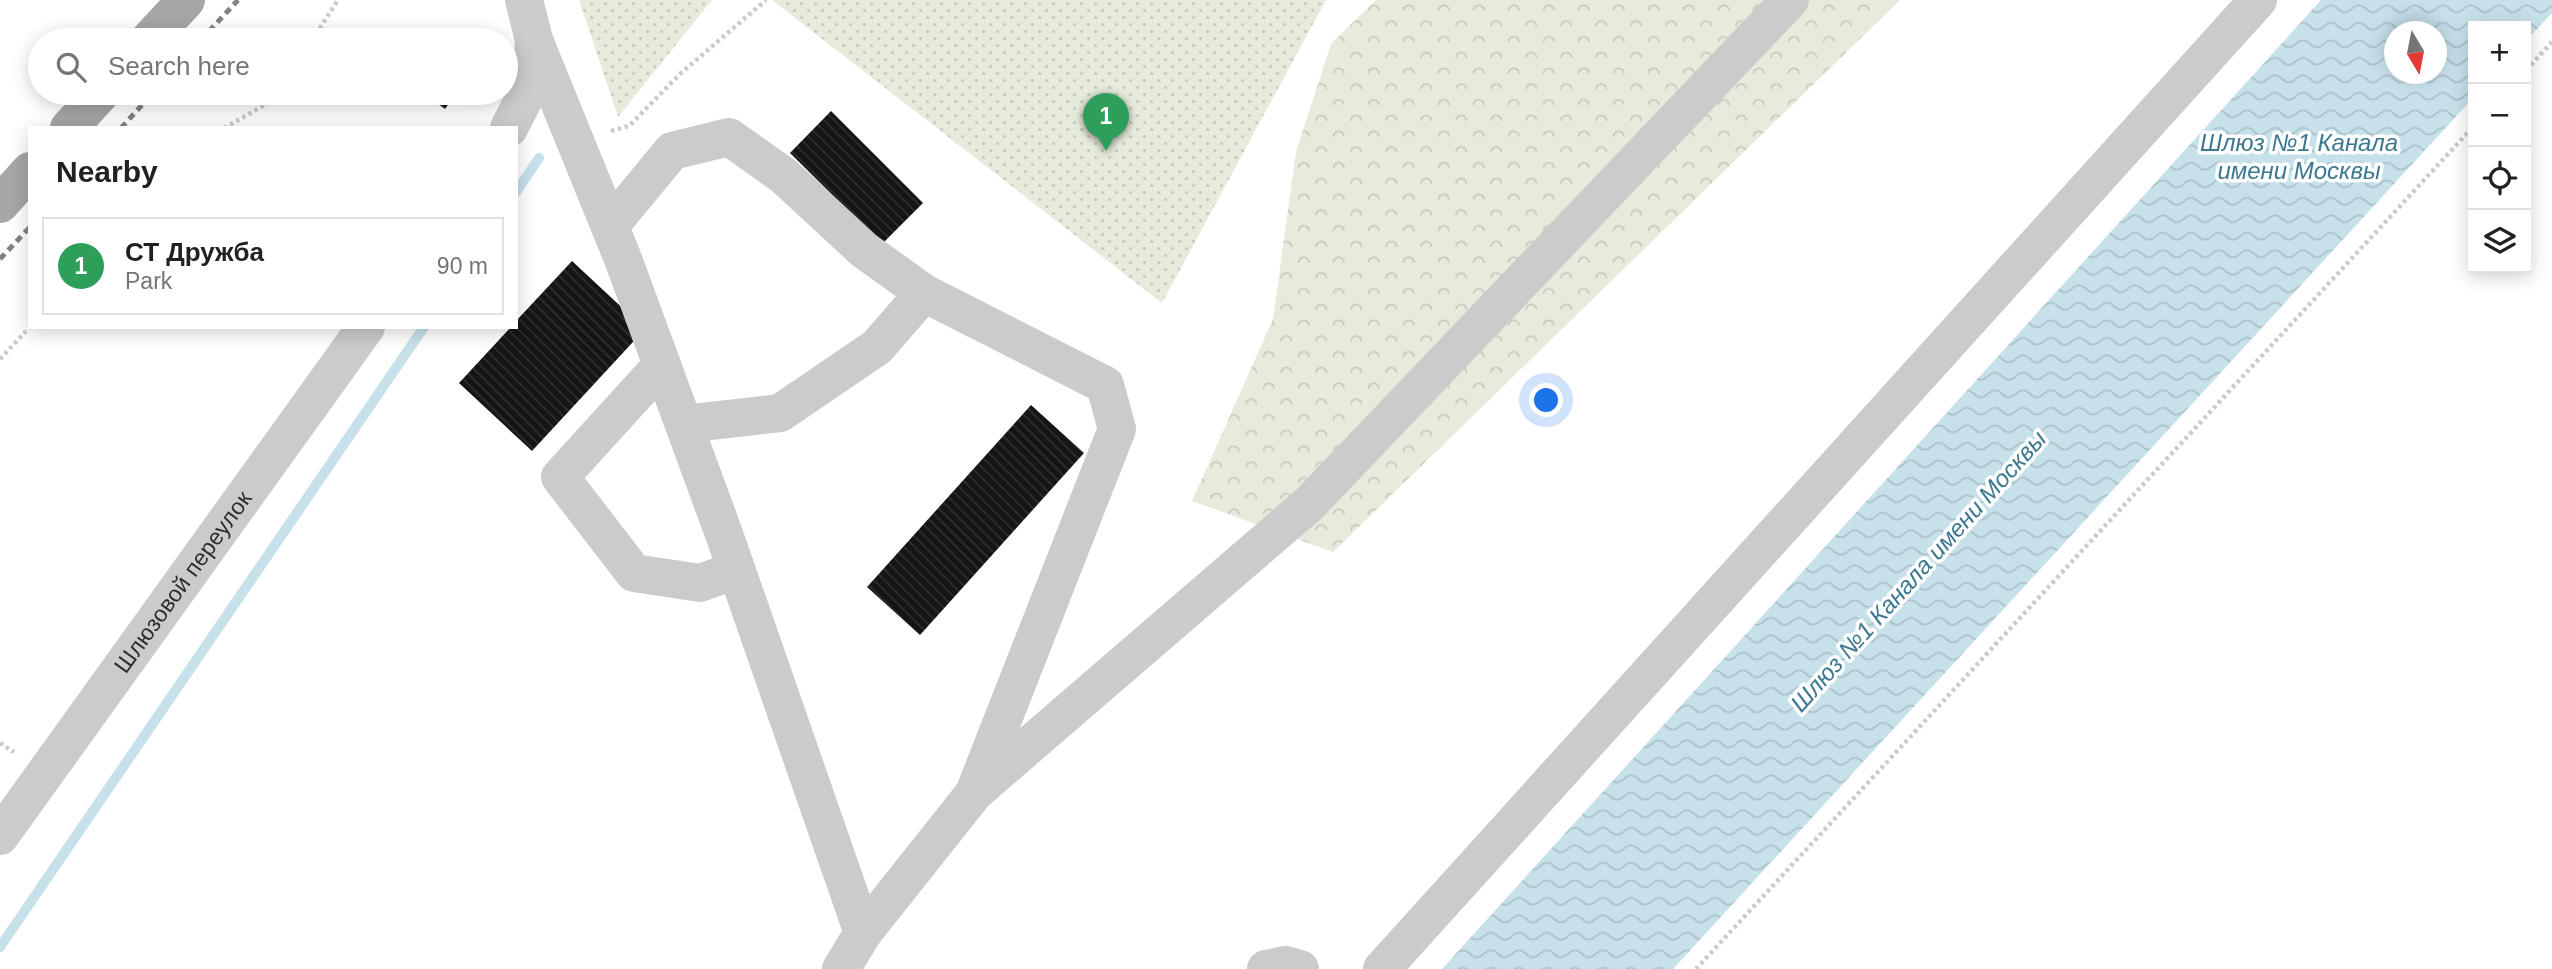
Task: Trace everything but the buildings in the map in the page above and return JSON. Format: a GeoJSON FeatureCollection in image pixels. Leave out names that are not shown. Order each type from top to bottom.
{"type":"FeatureCollection","features":[{"type":"Feature","properties":{"kind":"main road"},"geometry":{"type":"LineString","coordinates":[[160,28],[186,0]]}},
{"type":"Feature","properties":{"kind":"main road"},"geometry":{"type":"LineString","coordinates":[[71,126],[90,105]]}},
{"type":"Feature","properties":{"kind":"main road"},"geometry":{"type":"LineString","coordinates":[[0,204],[28,173]]}},
{"type":"Feature","properties":{"kind":"street"},"geometry":{"type":"LineString","coordinates":[[524,0],[534,40],[610,226],[684,425],[863,933]]}},
{"type":"Feature","properties":{"kind":"street"},"geometry":{"type":"LineString","coordinates":[[841,969],[863,933],[975,792],[1309,504],[1790,0]]}},
{"type":"Feature","properties":{"kind":"street"},"geometry":{"type":"LineString","coordinates":[[1382,969],[2258,0]]}},
{"type":"Feature","properties":{"kind":"street"},"geometry":{"type":"LineString","coordinates":[[510,126],[531,85],[534,40]]}},
{"type":"Feature","properties":{"kind":"street"},"geometry":{"type":"LineString","coordinates":[[610,226],[672,151],[729,137],[784,176],[864,250],[925,293],[1105,385],[1117,429],[975,792]]}},
{"type":"Feature","properties":{"kind":"street"},"geometry":{"type":"LineString","coordinates":[[684,425],[779,413],[877,347],[925,293]]}},
{"type":"Feature","properties":{"kind":"street","name":"Шлюзовой переулок"},"geometry":{"type":"LineString","coordinates":[[0,836],[365,329]]}},
{"type":"Feature","properties":{"kind":"street"},"geometry":{"type":"LineString","coordinates":[[662,365],[560,477],[634,573],[700,583],[736,570]]}},
{"type":"Feature","properties":{"kind":"street"},"geometry":{"type":"LineString","coordinates":[[1266,969],[1286,965],[1300,969]]}},
{"type":"Feature","properties":{"kind":"path"},"geometry":{"type":"LineString","coordinates":[[320,28],[338,0]]}},
{"type":"Feature","properties":{"kind":"path"},"geometry":{"type":"LineString","coordinates":[[576,142],[628,126],[680,74],[766,0]]}},
{"type":"Feature","properties":{"kind":"path"},"geometry":{"type":"LineString","coordinates":[[2531,65],[2552,42]]}},
{"type":"Feature","properties":{"kind":"path"},"geometry":{"type":"LineString","coordinates":[[228,126],[265,105]]}},
{"type":"Feature","properties":{"kind":"path"},"geometry":{"type":"LineString","coordinates":[[1696,969],[2468,132]]}},
{"type":"Feature","properties":{"kind":"path"},"geometry":{"type":"LineString","coordinates":[[0,359],[28,329]]}},
{"type":"Feature","properties":{"kind":"green space"},"geometry":{"type":"Polygon","coordinates":[[[579,0],[712,0],[618,117],[579,0]]]}},
{"type":"Feature","properties":{"kind":"green space"},"geometry":{"type":"Polygon","coordinates":[[[772,0],[1326,0],[1162,303],[772,0]]]}},
{"type":"Feature","properties":{"kind":"green space"},"geometry":{"type":"Polygon","coordinates":[[[1376,0],[1900,0],[1333,552],[1192,501],[1273,319],[1296,152],[1331,44],[1376,0]]]}},
{"type":"Feature","properties":{"kind":"water","name":"Шлюз №1 Канала имени Москвы"},"geometry":{"type":"Polygon","coordinates":[[[2321,0],[2552,0],[2552,13],[2531,36],[2531,21],[2468,21],[2468,103],[1673,969],[1442,969],[2321,0]]]}},
{"type":"Feature","properties":{"kind":"waterway"},"geometry":{"type":"LineString","coordinates":[[518,189],[539,158]]}},
{"type":"Feature","properties":{"kind":"waterway"},"geometry":{"type":"LineString","coordinates":[[0,947],[423,329]]}},
{"type":"Feature","properties":{"kind":"railway"},"geometry":{"type":"LineString","coordinates":[[212,28],[238,0]]}},
{"type":"Feature","properties":{"kind":"railway"},"geometry":{"type":"LineString","coordinates":[[123,126],[142,105]]}},
{"type":"Feature","properties":{"kind":"railway"},"geometry":{"type":"LineString","coordinates":[[0,259],[28,229]]}},
{"type":"Feature","properties":{"kind":"place","name":"СТ Дружба"},"geometry":{"type":"Point","coordinates":[1106,151]}}]}
